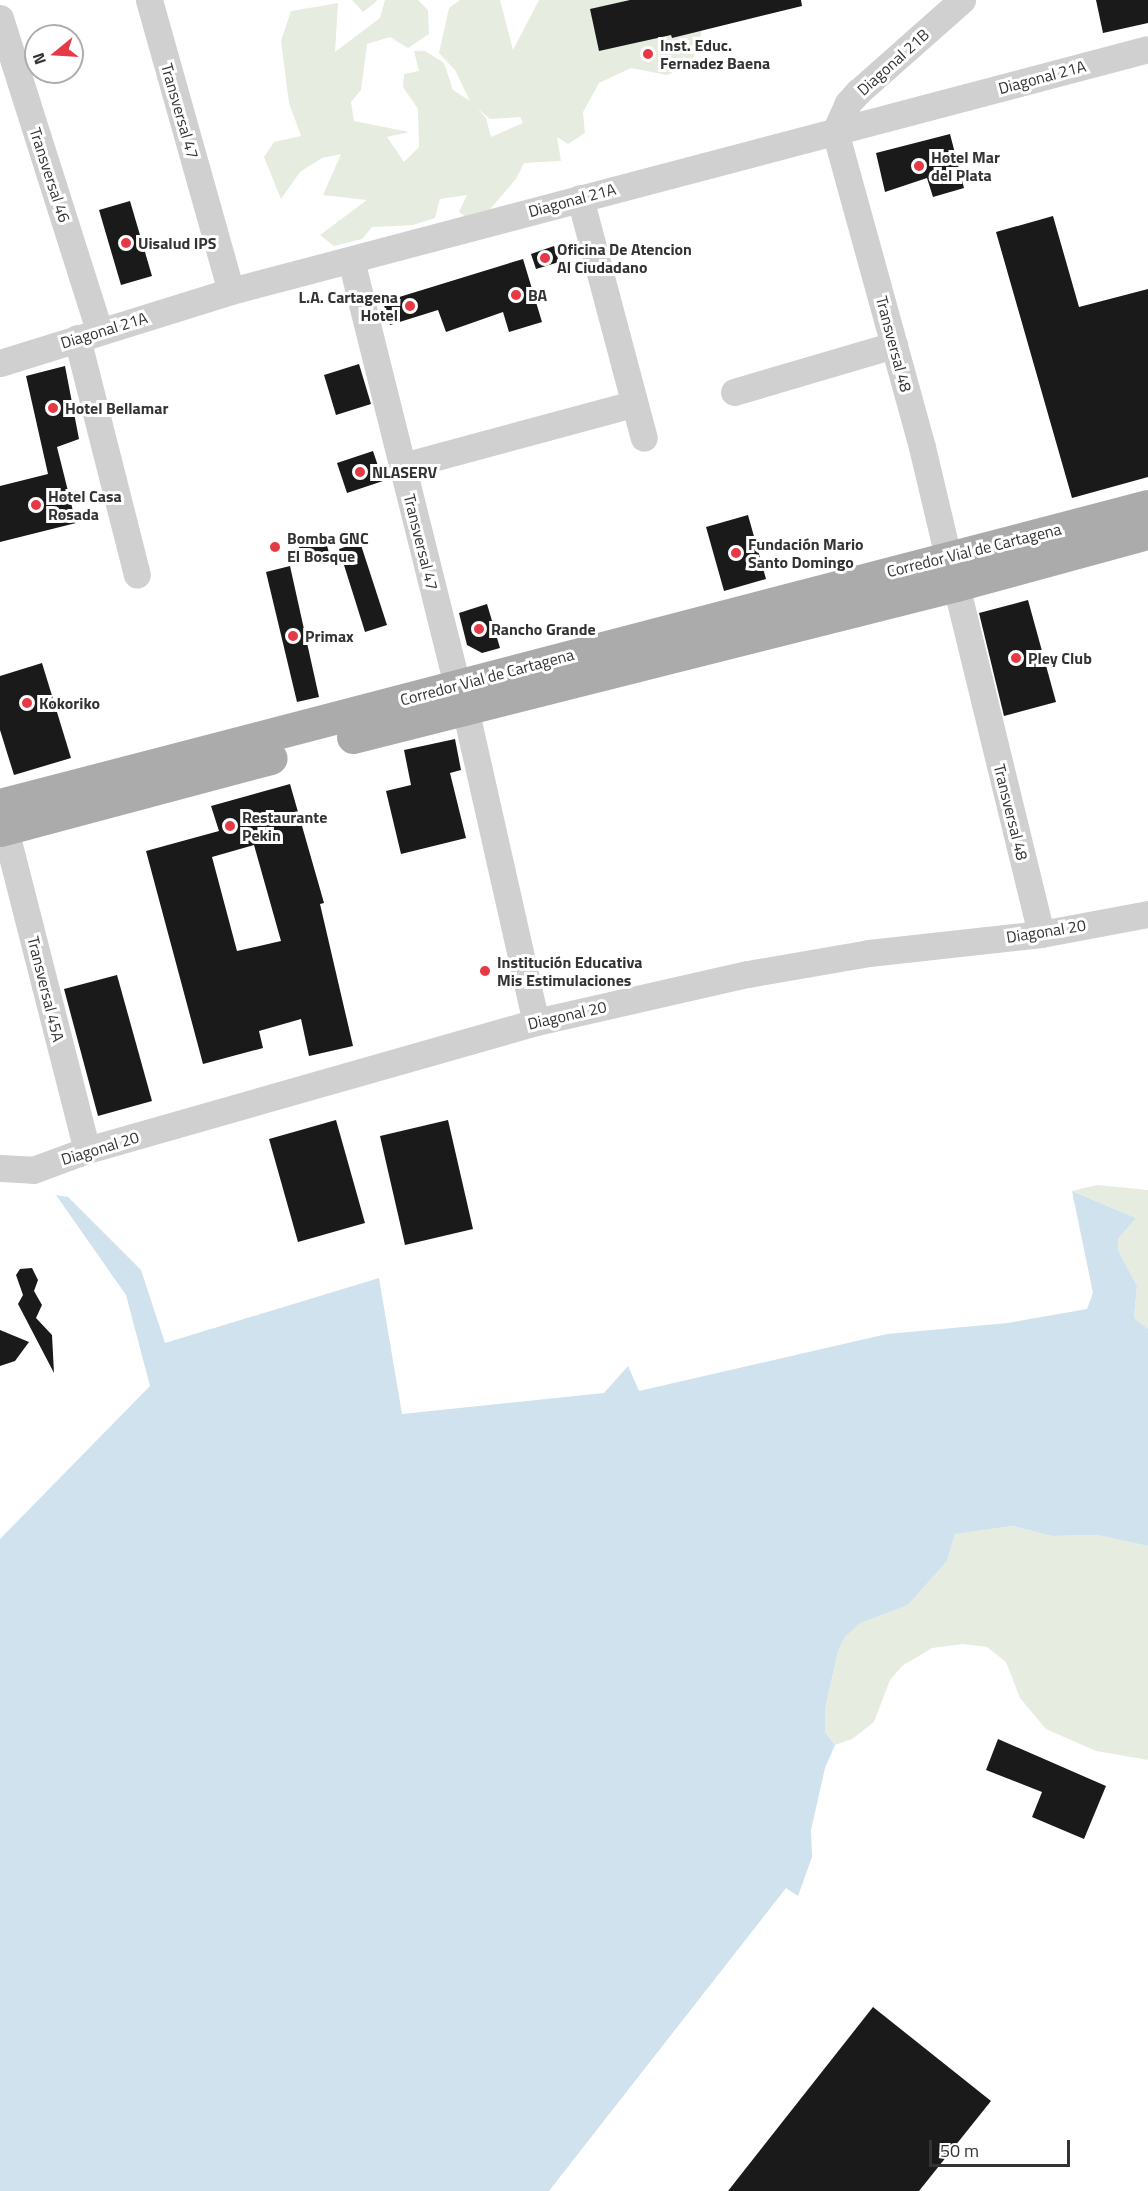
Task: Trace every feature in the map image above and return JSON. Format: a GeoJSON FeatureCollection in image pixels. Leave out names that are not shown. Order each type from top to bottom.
{"type":"FeatureCollection","features":[{"type":"Feature","properties":{"kind":"main road","name":"Corredor Vial de Cartagena"},"geometry":{"type":"LineString","coordinates":[[952,571],[1148,506]]}},
{"type":"Feature","properties":{"kind":"main road","name":"Corredor Vial de Cartagena"},"geometry":{"type":"LineString","coordinates":[[2,812],[952,571],[1148,533]]}},
{"type":"Feature","properties":{"kind":"street","name":"Transversal 47"},"geometry":{"type":"LineString","coordinates":[[149,0],[231,291]]}},
{"type":"Feature","properties":{"kind":"street","name":"Diagonal 21B"},"geometry":{"type":"LineString","coordinates":[[835,132],[848,103],[858,92],[962,0]]}},
{"type":"Feature","properties":{"kind":"street","name":"Transversal 46"},"geometry":{"type":"LineString","coordinates":[[0,18],[88,334],[137,575]]}},
{"type":"Feature","properties":{"kind":"street","name":"Diagonal 21A"},"geometry":{"type":"LineString","coordinates":[[0,363],[231,291],[1148,49]]}},
{"type":"Feature","properties":{"kind":"street","name":"Transversal 48"},"geometry":{"type":"LineString","coordinates":[[835,132],[894,345],[1041,934]]}},
{"type":"Feature","properties":{"kind":"street"},"geometry":{"type":"LineString","coordinates":[[580,198],[632,404],[644,438]]}},
{"type":"Feature","properties":{"kind":"street","name":"Transversal 47"},"geometry":{"type":"LineString","coordinates":[[351,260],[461,696],[536,1022]]}},
{"type":"Feature","properties":{"kind":"street"},"geometry":{"type":"LineString","coordinates":[[734,392],[894,345]]}},
{"type":"Feature","properties":{"kind":"street"},"geometry":{"type":"LineString","coordinates":[[403,466],[632,404]]}},
{"type":"Feature","properties":{"kind":"street","name":"Transversal 45A"},"geometry":{"type":"LineString","coordinates":[[2,812],[87,1150]]}},
{"type":"Feature","properties":{"kind":"street","name":"Diagonal 20"},"geometry":{"type":"LineString","coordinates":[[0,1168],[33,1170],[87,1150],[536,1022],[748,974],[869,952],[1041,934],[1148,914]]}},
{"type":"Feature","properties":{"kind":"shaded area"},"geometry":{"type":"Polygon","coordinates":[[[352,0],[378,0],[363,12],[352,0]]]}},
{"type":"Feature","properties":{"kind":"shaded area"},"geometry":{"type":"Polygon","coordinates":[[[385,0],[418,0],[428,10],[429,34],[408,48],[390,37],[367,44],[361,90],[351,102],[354,121],[409,132],[387,137],[404,162],[419,147],[418,109],[403,87],[404,74],[419,71],[414,51],[425,51],[444,63],[453,90],[470,101],[455,70],[439,53],[449,8],[460,0],[500,0],[513,50],[539,0],[713,0],[704,15],[700,41],[691,64],[667,75],[631,68],[599,83],[583,112],[585,133],[568,144],[557,137],[561,161],[524,163],[516,179],[485,215],[471,221],[459,212],[467,195],[440,199],[435,218],[413,225],[372,227],[362,239],[334,246],[320,235],[367,200],[323,195],[341,154],[322,158],[300,172],[281,199],[264,157],[274,142],[301,136],[289,103],[281,41],[291,11],[338,3],[335,52],[380,18],[385,0]],[[477,108],[486,118],[491,137],[523,123],[520,117],[490,119],[477,108]]]}},
{"type":"Feature","properties":{"kind":"shaded area"},"geometry":{"type":"Polygon","coordinates":[[[1097,1185],[1148,1190],[1148,1329],[1134,1318],[1137,1286],[1118,1250],[1118,1239],[1136,1218],[1072,1191],[1097,1185]]]}},
{"type":"Feature","properties":{"kind":"shaded area"},"geometry":{"type":"Polygon","coordinates":[[[1013,1526],[1052,1536],[1098,1535],[1148,1546],[1148,1760],[1096,1751],[1046,1729],[1020,1698],[1006,1662],[987,1647],[963,1644],[932,1648],[902,1666],[890,1680],[874,1722],[852,1739],[835,1745],[825,1732],[825,1709],[838,1651],[845,1637],[859,1623],[908,1605],[947,1561],[955,1534],[1013,1526]]]}},
{"type":"Feature","properties":{"kind":"water"},"geometry":{"type":"Polygon","coordinates":[[[1072,1191],[1136,1218],[1118,1239],[1118,1250],[1137,1286],[1134,1318],[1148,1329],[1148,1546],[1098,1535],[1052,1536],[1013,1526],[955,1534],[947,1561],[908,1605],[860,1623],[845,1637],[838,1651],[825,1709],[825,1732],[835,1745],[825,1768],[811,1830],[812,1857],[798,1896],[786,1888],[549,2191],[0,2191],[0,1539],[150,1386],[126,1295],[56,1195],[68,1197],[141,1270],[165,1343],[379,1278],[402,1414],[604,1393],[628,1366],[639,1391],[887,1334],[1008,1323],[1087,1309],[1093,1293],[1072,1191]]]}},
{"type":"Feature","properties":{"kind":"building"},"geometry":{"type":"Polygon","coordinates":[[[630,0],[801,0],[802,6],[672,38],[671,35],[599,51],[590,9],[630,0]]]}},
{"type":"Feature","properties":{"kind":"building"},"geometry":{"type":"Polygon","coordinates":[[[1096,0],[1148,0],[1148,23],[1103,33],[1096,0]]]}},
{"type":"Feature","properties":{"kind":"building","name":"Hotel Mar del Plata"},"geometry":{"type":"Polygon","coordinates":[[[950,134],[964,188],[933,197],[927,178],[885,192],[876,153],[950,134]]]}},
{"type":"Feature","properties":{"kind":"building","name":"Uisalud IPS"},"geometry":{"type":"Polygon","coordinates":[[[130,201],[152,276],[121,285],[99,210],[130,201]]]}},
{"type":"Feature","properties":{"kind":"building"},"geometry":{"type":"Polygon","coordinates":[[[1053,216],[1079,307],[1148,289],[1148,477],[1072,498],[996,232],[1053,216]]]}},
{"type":"Feature","properties":{"kind":"building","name":"Oficina De Atencion Al Ciudadano"},"geometry":{"type":"Polygon","coordinates":[[[554,246],[559,262],[536,269],[531,254],[554,246]]]}},
{"type":"Feature","properties":{"kind":"building"},"geometry":{"type":"Polygon","coordinates":[[[523,259],[542,322],[509,332],[503,312],[446,332],[438,310],[390,325],[383,302],[523,259]]]}},
{"type":"Feature","properties":{"kind":"building"},"geometry":{"type":"Polygon","coordinates":[[[359,364],[371,404],[336,415],[324,375],[359,364]]]}},
{"type":"Feature","properties":{"kind":"building"},"geometry":{"type":"Polygon","coordinates":[[[65,366],[79,439],[57,447],[76,523],[0,542],[0,486],[48,474],[26,376],[65,366]]]}},
{"type":"Feature","properties":{"kind":"building","name":"NLASERV"},"geometry":{"type":"Polygon","coordinates":[[[373,451],[383,481],[347,493],[337,463],[373,451]]]}},
{"type":"Feature","properties":{"kind":"building","name":"Fundación Mario Santo Domingo"},"geometry":{"type":"Polygon","coordinates":[[[748,515],[766,579],[724,591],[706,527],[748,515]]]}},
{"type":"Feature","properties":{"kind":"building"},"geometry":{"type":"Polygon","coordinates":[[[325,538],[329,553],[303,561],[299,547],[325,538]]]}},
{"type":"Feature","properties":{"kind":"building"},"geometry":{"type":"Polygon","coordinates":[[[360,542],[387,625],[365,632],[339,549],[360,542]]]}},
{"type":"Feature","properties":{"kind":"building","name":"Primax"},"geometry":{"type":"Polygon","coordinates":[[[290,566],[319,697],[297,702],[266,572],[290,566]]]}},
{"type":"Feature","properties":{"kind":"building","name":"Pley Club"},"geometry":{"type":"Polygon","coordinates":[[[1028,600],[1056,702],[1004,716],[979,613],[1028,600]]]}},
{"type":"Feature","properties":{"kind":"building","name":"Rancho Grande"},"geometry":{"type":"Polygon","coordinates":[[[487,604],[500,648],[482,653],[467,645],[459,613],[487,604]]]}},
{"type":"Feature","properties":{"kind":"building","name":"Kokoriko"},"geometry":{"type":"Polygon","coordinates":[[[42,663],[71,758],[14,775],[0,730],[0,676],[42,663]]]}},
{"type":"Feature","properties":{"kind":"building"},"geometry":{"type":"Polygon","coordinates":[[[455,739],[461,770],[450,773],[466,838],[401,854],[386,791],[411,785],[404,750],[455,739]]]}},
{"type":"Feature","properties":{"kind":"building"},"geometry":{"type":"Polygon","coordinates":[[[290,784],[324,903],[320,904],[353,1046],[309,1056],[301,1019],[259,1031],[263,1048],[203,1064],[146,851],[219,831],[211,806],[290,784]],[[254,845],[212,857],[237,951],[281,941],[254,845]]]}},
{"type":"Feature","properties":{"kind":"building"},"geometry":{"type":"Polygon","coordinates":[[[117,975],[152,1101],[98,1116],[64,989],[117,975]]]}},
{"type":"Feature","properties":{"kind":"building"},"geometry":{"type":"Polygon","coordinates":[[[336,1120],[365,1223],[298,1242],[269,1139],[336,1120]]]}},
{"type":"Feature","properties":{"kind":"building"},"geometry":{"type":"Polygon","coordinates":[[[448,1120],[473,1229],[405,1245],[380,1136],[448,1120]]]}},
{"type":"Feature","properties":{"kind":"building"},"geometry":{"type":"Polygon","coordinates":[[[32,1268],[38,1280],[34,1291],[42,1305],[36,1318],[52,1335],[54,1373],[18,1304],[23,1295],[16,1275],[20,1269],[32,1268]]]}},
{"type":"Feature","properties":{"kind":"building"},"geometry":{"type":"Polygon","coordinates":[[[0,1330],[29,1342],[15,1361],[0,1366],[0,1330]]]}},
{"type":"Feature","properties":{"kind":"building"},"geometry":{"type":"Polygon","coordinates":[[[998,1739],[1106,1786],[1084,1839],[1032,1817],[1042,1792],[986,1770],[998,1739]]]}},
{"type":"Feature","properties":{"kind":"building"},"geometry":{"type":"Polygon","coordinates":[[[873,2007],[991,2101],[919,2191],[728,2191],[873,2007]]]}},
{"type":"Feature","properties":{"kind":"place","name":"Inst. Educ. Fernadez Baena"},"geometry":{"type":"Point","coordinates":[648,54]}},
{"type":"Feature","properties":{"kind":"place","name":"Hotel Mar del Plata"},"geometry":{"type":"Point","coordinates":[919,166]}},
{"type":"Feature","properties":{"kind":"place","name":"Uisalud IPS"},"geometry":{"type":"Point","coordinates":[126,243]}},
{"type":"Feature","properties":{"kind":"place","name":"Oficina De Atencion Al Ciudadano"},"geometry":{"type":"Point","coordinates":[545,258]}},
{"type":"Feature","properties":{"kind":"place","name":"BA"},"geometry":{"type":"Point","coordinates":[516,295]}},
{"type":"Feature","properties":{"kind":"place","name":"L.A. Cartagena Hotel"},"geometry":{"type":"Point","coordinates":[410,306]}},
{"type":"Feature","properties":{"kind":"place","name":"Hotel Bellamar"},"geometry":{"type":"Point","coordinates":[53,408]}},
{"type":"Feature","properties":{"kind":"place","name":"NLASERV"},"geometry":{"type":"Point","coordinates":[360,472]}},
{"type":"Feature","properties":{"kind":"place","name":"Hotel Casa Rosada"},"geometry":{"type":"Point","coordinates":[36,505]}},
{"type":"Feature","properties":{"kind":"place","name":"Bomba GNC El Bosque"},"geometry":{"type":"Point","coordinates":[275,547]}},
{"type":"Feature","properties":{"kind":"place","name":"Fundación Mario Santo Domingo"},"geometry":{"type":"Point","coordinates":[736,553]}},
{"type":"Feature","properties":{"kind":"place","name":"Rancho Grande"},"geometry":{"type":"Point","coordinates":[479,629]}},
{"type":"Feature","properties":{"kind":"place","name":"Primax"},"geometry":{"type":"Point","coordinates":[293,636]}},
{"type":"Feature","properties":{"kind":"place","name":"Pley Club"},"geometry":{"type":"Point","coordinates":[1016,658]}},
{"type":"Feature","properties":{"kind":"place","name":"Kokoriko"},"geometry":{"type":"Point","coordinates":[27,703]}},
{"type":"Feature","properties":{"kind":"place","name":"Restaurante Pekin"},"geometry":{"type":"Point","coordinates":[230,826]}},
{"type":"Feature","properties":{"kind":"place","name":"Institución Educativa Mis Estimulaciones"},"geometry":{"type":"Point","coordinates":[485,971]}}]}
